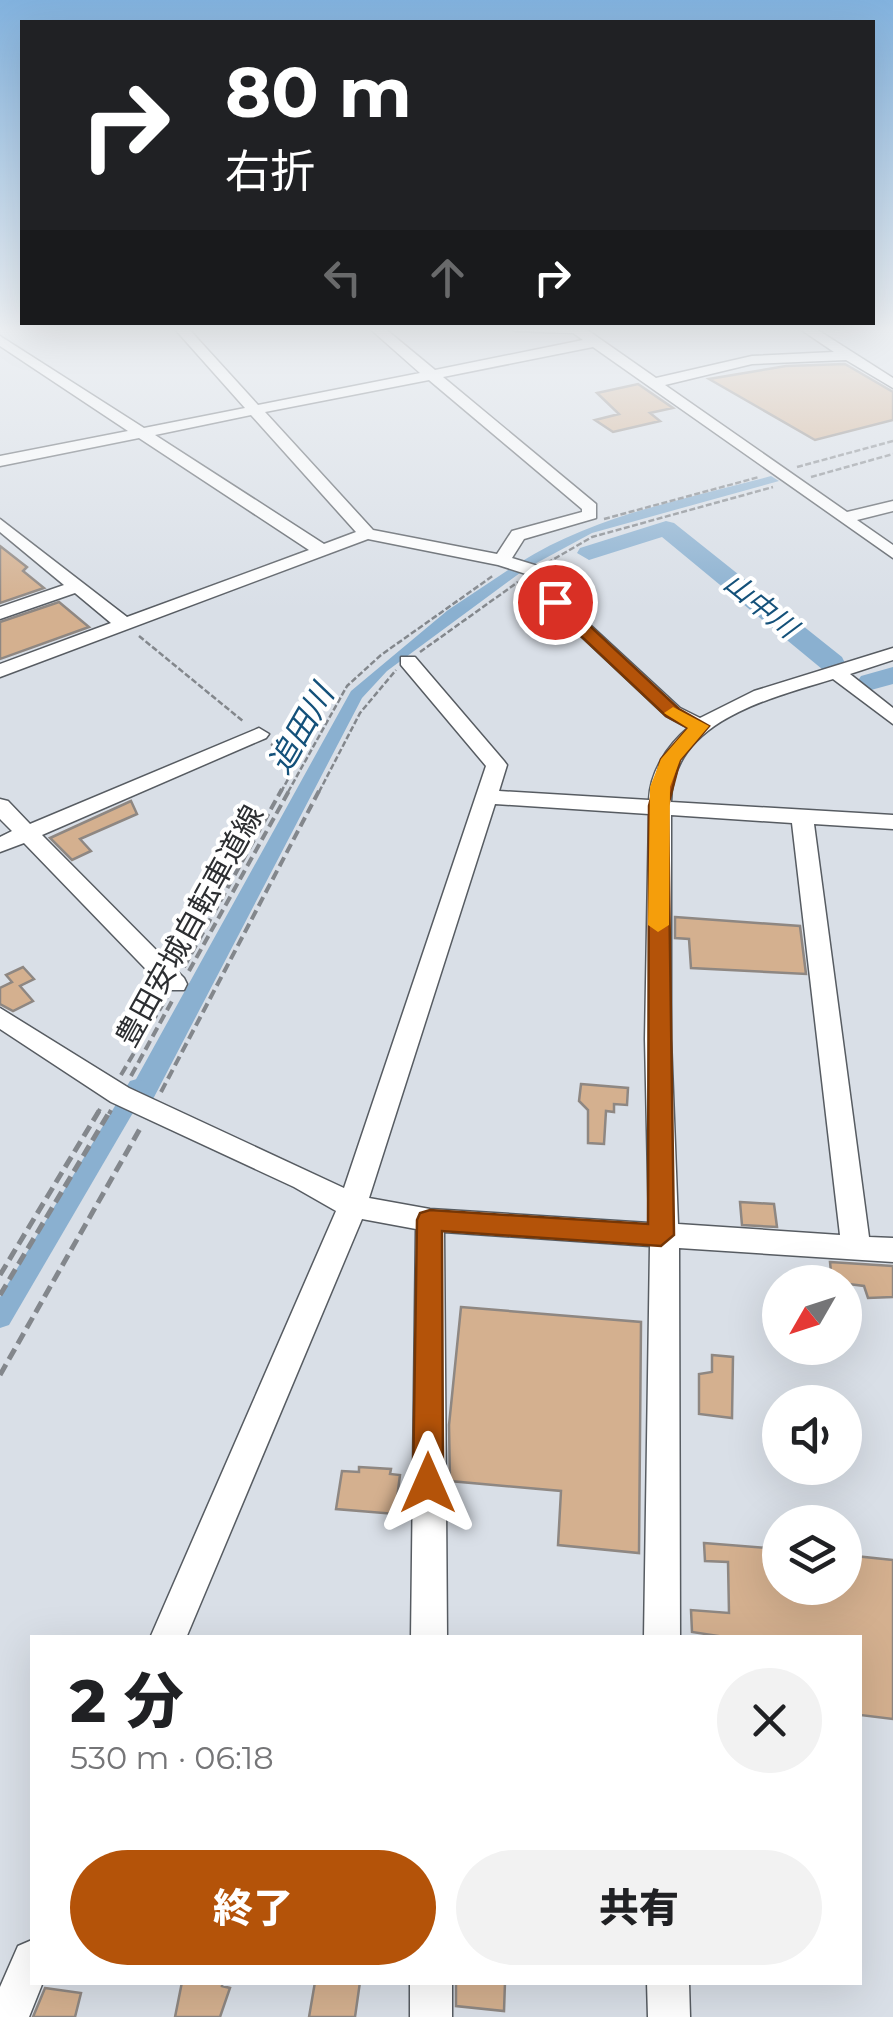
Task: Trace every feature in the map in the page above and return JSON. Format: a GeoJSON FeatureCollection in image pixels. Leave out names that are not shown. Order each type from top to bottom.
{"type":"FeatureCollection","features":[{"type":"Feature","properties":{"kind":"street"},"geometry":{"type":"LineString","coordinates":[[124,421],[321,550]]}},
{"type":"Feature","properties":{"kind":"street"},"geometry":{"type":"LineString","coordinates":[[0,461],[200,421]]}},
{"type":"Feature","properties":{"kind":"street"},"geometry":{"type":"LineString","coordinates":[[265,421],[367,534]]}},
{"type":"Feature","properties":{"kind":"street"},"geometry":{"type":"LineString","coordinates":[[486,421],[591,512],[583,518],[524,531],[519,566]]}},
{"type":"Feature","properties":{"kind":"street"},"geometry":{"type":"LineString","coordinates":[[706,421],[893,552]]}},
{"type":"Feature","properties":{"kind":"street"},"geometry":{"type":"LineString","coordinates":[[845,518],[893,506]]}},
{"type":"Feature","properties":{"kind":"street"},"geometry":{"type":"LineString","coordinates":[[0,524],[124,624]]}},
{"type":"Feature","properties":{"kind":"street"},"geometry":{"type":"LineString","coordinates":[[0,671],[367,534],[519,566],[672,712],[700,726]]}},
{"type":"Feature","properties":{"kind":"street"},"geometry":{"type":"LineString","coordinates":[[0,614],[78,586]]}},
{"type":"Feature","properties":{"kind":"street"},"geometry":{"type":"LineString","coordinates":[[662,1635],[666,1269],[661,1235],[658,806],[671,759],[700,726],[743,702],[893,654]]}},
{"type":"Feature","properties":{"kind":"street"},"geometry":{"type":"LineString","coordinates":[[169,1635],[352,1206],[496,760],[408,661]]}},
{"type":"Feature","properties":{"kind":"street"},"geometry":{"type":"LineString","coordinates":[[836,672],[893,718]]}},
{"type":"Feature","properties":{"kind":"street"},"geometry":{"type":"LineString","coordinates":[[0,845],[30,836],[259,734]]}},
{"type":"Feature","properties":{"kind":"street"},"geometry":{"type":"LineString","coordinates":[[485,797],[893,822]]}},
{"type":"Feature","properties":{"kind":"street"},"geometry":{"type":"LineString","coordinates":[[0,806],[181,981]]}},
{"type":"Feature","properties":{"kind":"street"},"geometry":{"type":"LineString","coordinates":[[802,817],[856,1248]]}},
{"type":"Feature","properties":{"kind":"street"},"geometry":{"type":"LineString","coordinates":[[0,1017],[132,1100],[304,1179],[352,1206],[430,1220],[893,1250]]}},
{"type":"Feature","properties":{"kind":"street"},"geometry":{"type":"LineString","coordinates":[[428,1635],[430,1220]]}},
{"type":"Feature","properties":{"kind":"street"},"geometry":{"type":"LineString","coordinates":[[8,2017],[30,1965]]}},
{"type":"Feature","properties":{"kind":"street"},"geometry":{"type":"LineString","coordinates":[[668,1985],[669,2017]]}},
{"type":"Feature","properties":{"kind":"path"},"geometry":{"type":"LineString","coordinates":[[0,1294],[132,1100],[366,702],[408,661],[519,566],[592,538],[893,442]]}},
{"type":"Feature","properties":{"kind":"path"},"geometry":{"type":"LineString","coordinates":[[604,519],[893,454]]}},
{"type":"Feature","properties":{"kind":"path","name":"豊田安城自転車道線"},"geometry":{"type":"LineString","coordinates":[[181,981],[347,686],[382,654],[519,566]]}},
{"type":"Feature","properties":{"kind":"path"},"geometry":{"type":"LineString","coordinates":[[0,1374],[132,1100],[181,981],[297,764],[124,624]]}},
{"type":"Feature","properties":{"kind":"path"},"geometry":{"type":"LineString","coordinates":[[0,1275],[132,1100]]}},
{"type":"Feature","properties":{"kind":"water"},"geometry":{"type":"Polygon","coordinates":[[[771,476],[779,481],[592,533],[531,566],[519,563],[610,520],[771,476]]]}},
{"type":"Feature","properties":{"kind":"water"},"geometry":{"type":"Polygon","coordinates":[[[514,566],[524,570],[387,671],[362,698],[152,1101],[130,1090],[351,691],[448,610],[514,566]]]}},
{"type":"Feature","properties":{"kind":"building"},"geometry":{"type":"Polygon","coordinates":[[[597,421],[659,421],[613,432],[597,421]]]}},
{"type":"Feature","properties":{"kind":"building"},"geometry":{"type":"Polygon","coordinates":[[[782,421],[889,421],[815,440],[782,421]]]}},
{"type":"Feature","properties":{"kind":"building"},"geometry":{"type":"Polygon","coordinates":[[[0,546],[27,567],[23,571],[44,588],[0,603],[0,546]]]}},
{"type":"Feature","properties":{"kind":"building"},"geometry":{"type":"Polygon","coordinates":[[[59,602],[89,627],[0,659],[0,622],[59,602]]]}},
{"type":"Feature","properties":{"kind":"building"},"geometry":{"type":"Polygon","coordinates":[[[131,801],[137,814],[80,839],[91,851],[72,860],[50,838],[131,801]]]}},
{"type":"Feature","properties":{"kind":"building"},"geometry":{"type":"Polygon","coordinates":[[[675,917],[800,926],[806,974],[691,968],[689,939],[675,938],[675,917]]]}},
{"type":"Feature","properties":{"kind":"building"},"geometry":{"type":"Polygon","coordinates":[[[23,967],[34,979],[20,986],[33,1001],[13,1011],[0,1004],[0,988],[12,982],[6,975],[23,967]]]}},
{"type":"Feature","properties":{"kind":"building"},"geometry":{"type":"Polygon","coordinates":[[[581,1084],[628,1088],[627,1105],[614,1104],[614,1112],[606,1111],[604,1144],[588,1143],[588,1110],[579,1101],[581,1084]]]}},
{"type":"Feature","properties":{"kind":"building"},"geometry":{"type":"Polygon","coordinates":[[[740,1202],[774,1204],[777,1227],[742,1225],[740,1202]]]}},
{"type":"Feature","properties":{"kind":"building"},"geometry":{"type":"Polygon","coordinates":[[[830,1262],[893,1266],[893,1297],[868,1298],[862,1286],[862,1265],[830,1262]]]}},
{"type":"Feature","properties":{"kind":"building"},"geometry":{"type":"Polygon","coordinates":[[[461,1307],[641,1322],[639,1553],[558,1545],[561,1491],[450,1481],[449,1425],[461,1307]]]}},
{"type":"Feature","properties":{"kind":"building"},"geometry":{"type":"Polygon","coordinates":[[[712,1355],[733,1357],[732,1418],[699,1414],[699,1374],[712,1372],[712,1355]]]}},
{"type":"Feature","properties":{"kind":"building"},"geometry":{"type":"Polygon","coordinates":[[[359,1467],[391,1469],[390,1474],[400,1475],[395,1514],[336,1509],[342,1471],[359,1472],[359,1467]]]}},
{"type":"Feature","properties":{"kind":"building"},"geometry":{"type":"Polygon","coordinates":[[[704,1543],[762,1548],[762,1605],[862,1605],[862,1557],[893,1560],[893,1719],[862,1715],[862,1635],[692,1632],[691,1610],[729,1613],[728,1562],[705,1561],[704,1543]]]}},
{"type":"Feature","properties":{"kind":"building"},"geometry":{"type":"Polygon","coordinates":[[[181,1985],[230,1988],[220,2017],[175,2017],[181,1985]]]}},
{"type":"Feature","properties":{"kind":"building"},"geometry":{"type":"Polygon","coordinates":[[[314,1985],[360,1985],[355,2017],[309,2017],[314,1985]]]}},
{"type":"Feature","properties":{"kind":"building"},"geometry":{"type":"Polygon","coordinates":[[[456,1985],[505,1985],[504,2011],[456,2006],[456,1985]]]}},
{"type":"Feature","properties":{"kind":"building"},"geometry":{"type":"Polygon","coordinates":[[[45,1988],[81,1993],[75,2017],[33,2017],[45,1988]]]}},
{"type":"Feature","properties":{"kind":"waterway","name":"山中川"},"geometry":{"type":"LineString","coordinates":[[589,553],[666,528],[681,541]]}},
{"type":"Feature","properties":{"kind":"waterway","name":"山中川"},"geometry":{"type":"LineString","coordinates":[[689,547],[832,663]]}},
{"type":"Feature","properties":{"kind":"waterway","name":"山中川"},"geometry":{"type":"LineString","coordinates":[[871,682],[893,675]]}},
{"type":"Feature","properties":{"kind":"waterway","name":"追田川"},"geometry":{"type":"LineString","coordinates":[[0,1318],[137,1087]]}},
{"type":"Feature","properties":{"kind":"slow traffic"},"geometry":{"type":"LineString","coordinates":[[658,925],[660,787],[678,747],[700,726],[673,713]]}},
{"type":"Feature","properties":{"kind":"route"},"geometry":{"type":"LineString","coordinates":[[428,1483],[430,1220],[661,1235],[658,806],[660,787],[671,759],[700,726],[672,712],[555,602]]}}]}
